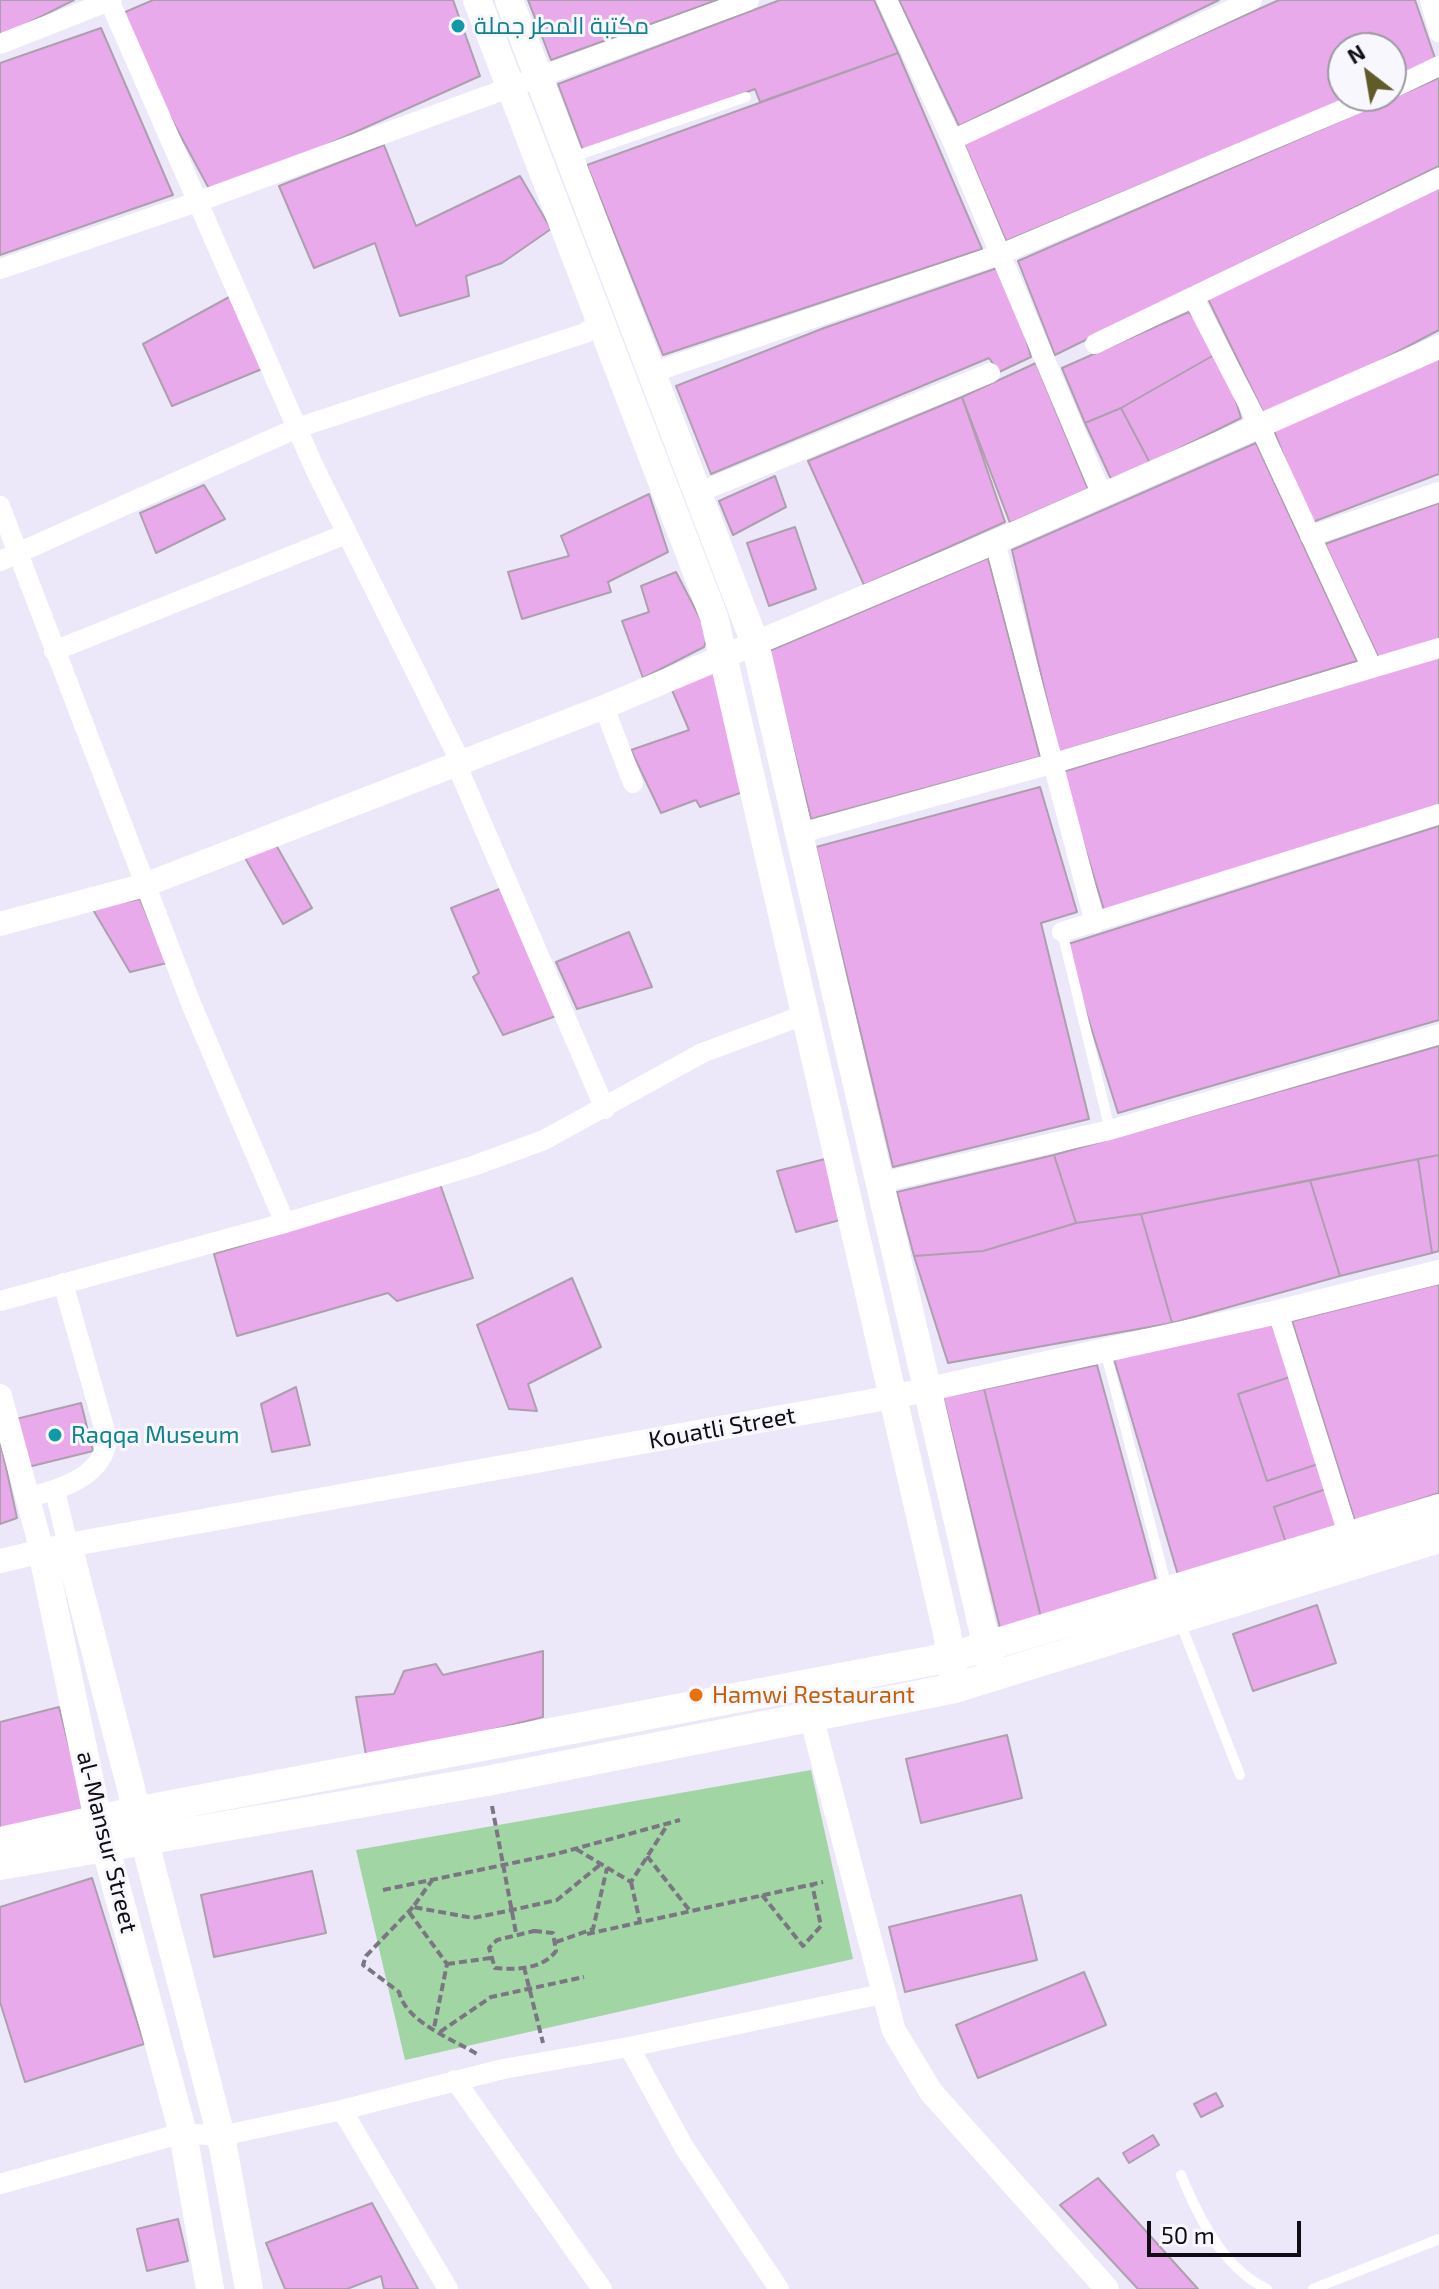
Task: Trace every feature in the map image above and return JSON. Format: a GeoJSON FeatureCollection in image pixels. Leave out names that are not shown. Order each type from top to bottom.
{"type":"FeatureCollection","features":[{"type":"Feature","properties":{"kind":"main road"},"geometry":{"type":"LineString","coordinates":[[477,0],[714,617],[893,1397],[951,1657],[955,1688]]}},
{"type":"Feature","properties":{"kind":"main road"},"geometry":{"type":"LineString","coordinates":[[509,0],[755,643],[994,1678]]}},
{"type":"Feature","properties":{"kind":"main road"},"geometry":{"type":"LineString","coordinates":[[139,1826],[487,1781],[955,1688],[994,1678],[1349,1537],[1439,1509]]}},
{"type":"Feature","properties":{"kind":"main road"},"geometry":{"type":"LineString","coordinates":[[0,1842],[102,1833],[139,1826],[951,1657],[1174,1606],[1439,1538]]}},
{"type":"Feature","properties":{"kind":"main road","name":"al-Mansur Street"},"geometry":{"type":"LineString","coordinates":[[55,1548],[139,1826],[221,2136],[249,2289]]}},
{"type":"Feature","properties":{"kind":"main road","name":"al-Mansur Street"},"geometry":{"type":"LineString","coordinates":[[55,1548],[102,1833],[183,2133],[210,2289]]}},
{"type":"Feature","properties":{"kind":"main road"},"geometry":{"type":"LineString","coordinates":[[0,1865],[102,1833]]}},
{"type":"Feature","properties":{"kind":"street"},"geometry":{"type":"LineString","coordinates":[[0,44],[110,0],[297,428],[346,534],[461,763],[461,775],[605,1109]]}},
{"type":"Feature","properties":{"kind":"street"},"geometry":{"type":"LineString","coordinates":[[0,269],[197,202],[749,0]]}},
{"type":"Feature","properties":{"kind":"street"},"geometry":{"type":"LineString","coordinates":[[887,0],[952,140],[1102,495]]}},
{"type":"Feature","properties":{"kind":"street"},"geometry":{"type":"LineString","coordinates":[[952,140],[1252,0]]}},
{"type":"Feature","properties":{"kind":"street"},"geometry":{"type":"LineString","coordinates":[[1430,0],[1439,32]]}},
{"type":"Feature","properties":{"kind":"street"},"geometry":{"type":"LineString","coordinates":[[1407,81],[1439,66]]}},
{"type":"Feature","properties":{"kind":"street"},"geometry":{"type":"LineString","coordinates":[[651,373],[1001,254],[1337,112]]}},
{"type":"Feature","properties":{"kind":"street"},"geometry":{"type":"LineString","coordinates":[[1095,344],[1439,178]]}},
{"type":"Feature","properties":{"kind":"street"},"geometry":{"type":"LineString","coordinates":[[1193,297],[1259,425],[1372,668]]}},
{"type":"Feature","properties":{"kind":"street"},"geometry":{"type":"LineString","coordinates":[[8,558],[297,428],[585,333],[602,320]]}},
{"type":"Feature","properties":{"kind":"street"},"geometry":{"type":"LineString","coordinates":[[0,924],[145,885],[604,707],[995,542],[1439,347]]}},
{"type":"Feature","properties":{"kind":"street"},"geometry":{"type":"LineString","coordinates":[[697,493],[990,373]]}},
{"type":"Feature","properties":{"kind":"street"},"geometry":{"type":"LineString","coordinates":[[1310,536],[1439,492]]}},
{"type":"Feature","properties":{"kind":"street"},"geometry":{"type":"LineString","coordinates":[[0,506],[8,558],[54,651],[145,885],[285,1223]]}},
{"type":"Feature","properties":{"kind":"street"},"geometry":{"type":"LineString","coordinates":[[54,651],[346,534]]}},
{"type":"Feature","properties":{"kind":"street"},"geometry":{"type":"LineString","coordinates":[[995,542],[1095,923]]}},
{"type":"Feature","properties":{"kind":"street"},"geometry":{"type":"LineString","coordinates":[[797,834],[1051,764],[1439,648]]}},
{"type":"Feature","properties":{"kind":"street"},"geometry":{"type":"LineString","coordinates":[[604,707],[633,783]]}},
{"type":"Feature","properties":{"kind":"street"},"geometry":{"type":"LineString","coordinates":[[1062,932],[1439,814]]}},
{"type":"Feature","properties":{"kind":"street"},"geometry":{"type":"LineString","coordinates":[[0,1301],[285,1223],[473,1166],[544,1140],[702,1053],[804,1015]]}},
{"type":"Feature","properties":{"kind":"street"},"geometry":{"type":"LineString","coordinates":[[878,1183],[1110,1130],[1439,1034]]}},
{"type":"Feature","properties":{"kind":"street","name":"Kouatli Street"},"geometry":{"type":"LineString","coordinates":[[0,1561],[55,1548],[893,1397],[1278,1312],[1439,1272]]}},
{"type":"Feature","properties":{"kind":"street"},"geometry":{"type":"LineString","coordinates":[[29,1497],[55,1491],[92,1470],[103,1456],[107,1438],[63,1283]]}},
{"type":"Feature","properties":{"kind":"street"},"geometry":{"type":"LineString","coordinates":[[1278,1312],[1349,1537]]}},
{"type":"Feature","properties":{"kind":"street","name":"al-Mansur Street"},"geometry":{"type":"LineString","coordinates":[[0,1396],[29,1497],[55,1548]]}},
{"type":"Feature","properties":{"kind":"street","name":"al-Mansur Street"},"geometry":{"type":"LineString","coordinates":[[55,1491],[55,1548]]}},
{"type":"Feature","properties":{"kind":"street"},"geometry":{"type":"LineString","coordinates":[[811,1716],[894,2031],[931,2092],[1107,2289]]}},
{"type":"Feature","properties":{"kind":"street"},"geometry":{"type":"LineString","coordinates":[[0,2184],[183,2133],[221,2136],[342,2110],[503,2069],[629,2047],[882,1994]]}},
{"type":"Feature","properties":{"kind":"street"},"geometry":{"type":"LineString","coordinates":[[629,2047],[684,2147],[779,2289]]}},
{"type":"Feature","properties":{"kind":"street"},"geometry":{"type":"LineString","coordinates":[[455,2080],[602,2289]]}},
{"type":"Feature","properties":{"kind":"street"},"geometry":{"type":"LineString","coordinates":[[342,2110],[448,2289]]}},
{"type":"Feature","properties":{"kind":"lane"},"geometry":{"type":"LineString","coordinates":[[568,159],[746,97]]}},
{"type":"Feature","properties":{"kind":"lane"},"geometry":{"type":"LineString","coordinates":[[1062,932],[1110,1130]]}},
{"type":"Feature","properties":{"kind":"lane"},"geometry":{"type":"LineString","coordinates":[[1105,1350],[1174,1606],[1240,1775]]}},
{"type":"Feature","properties":{"kind":"lane"},"geometry":{"type":"LineString","coordinates":[[1181,2175],[1196,2211],[1220,2247],[1248,2280],[1267,2289]]}},
{"type":"Feature","properties":{"kind":"lane"},"geometry":{"type":"LineString","coordinates":[[1313,2289],[1439,2239]]}},
{"type":"Feature","properties":{"kind":"path"},"geometry":{"type":"LineString","coordinates":[[487,1781],[516,1933]]}},
{"type":"Feature","properties":{"kind":"path"},"geometry":{"type":"LineString","coordinates":[[383,1890],[576,1849],[680,1820]]}},
{"type":"Feature","properties":{"kind":"path"},"geometry":{"type":"LineString","coordinates":[[640,1922],[631,1882],[668,1823]]}},
{"type":"Feature","properties":{"kind":"path"},"geometry":{"type":"LineString","coordinates":[[576,1849],[631,1882]]}},
{"type":"Feature","properties":{"kind":"path"},"geometry":{"type":"LineString","coordinates":[[647,1856],[690,1911]]}},
{"type":"Feature","properties":{"kind":"path"},"geometry":{"type":"LineString","coordinates":[[413,1907],[473,1918],[557,1900],[601,1864]]}},
{"type":"Feature","properties":{"kind":"path"},"geometry":{"type":"LineString","coordinates":[[587,1934],[593,1929],[607,1868]]}},
{"type":"Feature","properties":{"kind":"path"},"geometry":{"type":"LineString","coordinates":[[433,1879],[409,1912],[366,1956],[363,1965],[399,1992],[402,2005],[440,2032],[503,2069]]}},
{"type":"Feature","properties":{"kind":"path"},"geometry":{"type":"LineString","coordinates":[[556,1942],[823,1882]]}},
{"type":"Feature","properties":{"kind":"path"},"geometry":{"type":"LineString","coordinates":[[762,1895],[803,1946],[821,1926],[812,1884]]}},
{"type":"Feature","properties":{"kind":"path"},"geometry":{"type":"LineString","coordinates":[[409,1912],[447,1964],[434,2028]]}},
{"type":"Feature","properties":{"kind":"path"},"geometry":{"type":"LineString","coordinates":[[516,1933],[553,1933],[556,1942],[556,1951],[551,1959],[524,1967],[495,1968],[489,1948],[497,1940],[516,1933]]}},
{"type":"Feature","properties":{"kind":"path"},"geometry":{"type":"LineString","coordinates":[[447,1964],[491,1958]]}},
{"type":"Feature","properties":{"kind":"path"},"geometry":{"type":"LineString","coordinates":[[524,1967],[548,2062]]}},
{"type":"Feature","properties":{"kind":"path"},"geometry":{"type":"LineString","coordinates":[[440,2032],[491,1997],[528,1986],[584,1977]]}},
{"type":"Feature","properties":{"kind":"green space"},"geometry":{"type":"Polygon","coordinates":[[[811,1770],[853,1959],[405,2060],[356,1850],[811,1770]]]}},
{"type":"Feature","properties":{"kind":"building"},"geometry":{"type":"Polygon","coordinates":[[[0,0],[74,0],[0,37],[0,0]]]}},
{"type":"Feature","properties":{"kind":"building"},"geometry":{"type":"Polygon","coordinates":[[[153,0],[453,0],[480,76],[213,196],[116,16],[153,0]]]}},
{"type":"Feature","properties":{"kind":"building"},"geometry":{"type":"Polygon","coordinates":[[[528,0],[717,0],[551,60],[528,0]]]}},
{"type":"Feature","properties":{"kind":"building"},"geometry":{"type":"Polygon","coordinates":[[[780,0],[874,0],[898,53],[760,102],[755,89],[584,153],[558,84],[780,0]]]}},
{"type":"Feature","properties":{"kind":"building"},"geometry":{"type":"Polygon","coordinates":[[[899,0],[1219,0],[959,126],[899,0]]]}},
{"type":"Feature","properties":{"kind":"building"},"geometry":{"type":"Polygon","coordinates":[[[1279,0],[1415,0],[1436,61],[1407,73],[1407,32],[1327,32],[1327,107],[1006,241],[963,141],[1279,0]]]}},
{"type":"Feature","properties":{"kind":"building"},"geometry":{"type":"Polygon","coordinates":[[[101,28],[173,195],[0,255],[0,63],[101,28]]]}},
{"type":"Feature","properties":{"kind":"building"},"geometry":{"type":"Polygon","coordinates":[[[898,53],[982,249],[663,355],[587,165],[898,53]]]}},
{"type":"Feature","properties":{"kind":"building"},"geometry":{"type":"Polygon","coordinates":[[[1439,78],[1439,166],[1055,355],[1018,261],[1361,112],[1407,112],[1407,92],[1439,78]]]}},
{"type":"Feature","properties":{"kind":"building"},"geometry":{"type":"Polygon","coordinates":[[[384,145],[416,226],[520,176],[551,229],[502,263],[466,276],[469,296],[400,316],[375,243],[314,268],[279,186],[384,145]]]}},
{"type":"Feature","properties":{"kind":"building"},"geometry":{"type":"Polygon","coordinates":[[[1439,188],[1439,330],[1267,420],[1208,299],[1439,188]]]}},
{"type":"Feature","properties":{"kind":"building"},"geometry":{"type":"Polygon","coordinates":[[[1006,265],[1031,357],[999,372],[989,358],[711,474],[676,386],[824,328],[1006,265]]]}},
{"type":"Feature","properties":{"kind":"building"},"geometry":{"type":"Polygon","coordinates":[[[231,296],[262,369],[172,406],[143,344],[231,296]]]}},
{"type":"Feature","properties":{"kind":"building"},"geometry":{"type":"Polygon","coordinates":[[[1189,312],[1221,351],[1121,408],[1085,423],[1062,368],[1189,312]]]}},
{"type":"Feature","properties":{"kind":"building"},"geometry":{"type":"Polygon","coordinates":[[[1221,351],[1241,418],[1150,463],[1121,408],[1221,351]]]}},
{"type":"Feature","properties":{"kind":"building"},"geometry":{"type":"Polygon","coordinates":[[[1439,359],[1439,474],[1310,523],[1273,428],[1439,359]]]}},
{"type":"Feature","properties":{"kind":"building"},"geometry":{"type":"Polygon","coordinates":[[[1036,363],[1088,489],[1010,523],[962,397],[1036,363]]]}},
{"type":"Feature","properties":{"kind":"building"},"geometry":{"type":"Polygon","coordinates":[[[962,397],[1005,522],[864,585],[808,461],[962,397]]]}},
{"type":"Feature","properties":{"kind":"building"},"geometry":{"type":"Polygon","coordinates":[[[1121,408],[1150,463],[1111,479],[1085,423],[1121,408]]]}},
{"type":"Feature","properties":{"kind":"building"},"geometry":{"type":"Polygon","coordinates":[[[1256,443],[1357,661],[1059,752],[1012,550],[1256,443]]]}},
{"type":"Feature","properties":{"kind":"building"},"geometry":{"type":"Polygon","coordinates":[[[775,476],[786,507],[733,535],[719,501],[775,476]]]}},
{"type":"Feature","properties":{"kind":"building"},"geometry":{"type":"Polygon","coordinates":[[[204,485],[225,519],[156,553],[140,513],[204,485]]]}},
{"type":"Feature","properties":{"kind":"building"},"geometry":{"type":"Polygon","coordinates":[[[649,494],[668,552],[608,582],[611,592],[522,619],[508,572],[569,556],[561,536],[649,494]]]}},
{"type":"Feature","properties":{"kind":"building"},"geometry":{"type":"Polygon","coordinates":[[[1439,503],[1439,645],[1382,665],[1325,544],[1439,503]]]}},
{"type":"Feature","properties":{"kind":"building"},"geometry":{"type":"Polygon","coordinates":[[[795,527],[816,589],[769,606],[747,543],[795,527]]]}},
{"type":"Feature","properties":{"kind":"building"},"geometry":{"type":"Polygon","coordinates":[[[988,558],[1040,757],[811,819],[769,651],[988,558]]]}},
{"type":"Feature","properties":{"kind":"building"},"geometry":{"type":"Polygon","coordinates":[[[676,572],[708,634],[704,647],[643,678],[622,621],[649,612],[641,586],[676,572]]]}},
{"type":"Feature","properties":{"kind":"building"},"geometry":{"type":"Polygon","coordinates":[[[1439,657],[1439,808],[1104,910],[1062,772],[1439,657]]]}},
{"type":"Feature","properties":{"kind":"building"},"geometry":{"type":"Polygon","coordinates":[[[715,668],[743,792],[700,807],[696,800],[661,813],[631,750],[689,730],[672,690],[715,668]]]}},
{"type":"Feature","properties":{"kind":"building"},"geometry":{"type":"Polygon","coordinates":[[[1040,787],[1077,912],[1041,923],[1089,1119],[893,1167],[816,847],[1040,787]]]}},
{"type":"Feature","properties":{"kind":"building"},"geometry":{"type":"Polygon","coordinates":[[[1439,826],[1439,1020],[1118,1113],[1065,945],[1439,826]]]}},
{"type":"Feature","properties":{"kind":"building"},"geometry":{"type":"Polygon","coordinates":[[[276,845],[312,908],[283,924],[244,856],[276,845]]]}},
{"type":"Feature","properties":{"kind":"building"},"geometry":{"type":"Polygon","coordinates":[[[502,888],[556,1016],[503,1035],[473,977],[479,973],[451,908],[502,888]]]}},
{"type":"Feature","properties":{"kind":"building"},"geometry":{"type":"Polygon","coordinates":[[[140,899],[167,963],[130,972],[92,908],[140,899]]]}},
{"type":"Feature","properties":{"kind":"building"},"geometry":{"type":"Polygon","coordinates":[[[629,932],[652,987],[577,1009],[556,962],[629,932]]]}},
{"type":"Feature","properties":{"kind":"building"},"geometry":{"type":"Polygon","coordinates":[[[1439,1046],[1439,1155],[1141,1214],[1076,1223],[1054,1155],[1439,1046]]]}},
{"type":"Feature","properties":{"kind":"building"},"geometry":{"type":"Polygon","coordinates":[[[1054,1155],[1076,1223],[983,1251],[914,1256],[897,1192],[1054,1155]]]}},
{"type":"Feature","properties":{"kind":"building"},"geometry":{"type":"Polygon","coordinates":[[[1439,1155],[1439,1251],[1432,1253],[1418,1159],[1439,1155]]]}},
{"type":"Feature","properties":{"kind":"building"},"geometry":{"type":"Polygon","coordinates":[[[825,1159],[840,1220],[796,1232],[777,1171],[825,1159]]]}},
{"type":"Feature","properties":{"kind":"building"},"geometry":{"type":"Polygon","coordinates":[[[1418,1159],[1432,1253],[1340,1276],[1310,1180],[1418,1159]]]}},
{"type":"Feature","properties":{"kind":"building"},"geometry":{"type":"Polygon","coordinates":[[[1310,1180],[1340,1276],[1172,1323],[1141,1214],[1310,1180]]]}},
{"type":"Feature","properties":{"kind":"building"},"geometry":{"type":"Polygon","coordinates":[[[440,1184],[473,1278],[397,1301],[388,1293],[237,1336],[214,1254],[440,1184]]]}},
{"type":"Feature","properties":{"kind":"building"},"geometry":{"type":"Polygon","coordinates":[[[1141,1214],[1172,1323],[948,1363],[914,1256],[983,1251],[1076,1223],[1141,1214]]]}},
{"type":"Feature","properties":{"kind":"building"},"geometry":{"type":"Polygon","coordinates":[[[572,1278],[601,1347],[528,1384],[537,1411],[509,1409],[477,1325],[572,1278]]]}},
{"type":"Feature","properties":{"kind":"building"},"geometry":{"type":"Polygon","coordinates":[[[1439,1284],[1439,1493],[1355,1521],[1292,1321],[1439,1284]]]}},
{"type":"Feature","properties":{"kind":"building"},"geometry":{"type":"Polygon","coordinates":[[[1270,1314],[1290,1377],[1238,1394],[1267,1481],[1318,1464],[1326,1489],[1274,1507],[1288,1549],[1178,1575],[1111,1349],[1270,1314]]]}},
{"type":"Feature","properties":{"kind":"building"},"geometry":{"type":"Polygon","coordinates":[[[1097,1365],[1157,1584],[1041,1617],[984,1389],[1097,1365]]]}},
{"type":"Feature","properties":{"kind":"building"},"geometry":{"type":"Polygon","coordinates":[[[1290,1377],[1318,1464],[1267,1481],[1238,1394],[1290,1377]]]}},
{"type":"Feature","properties":{"kind":"building"},"geometry":{"type":"Polygon","coordinates":[[[296,1387],[310,1445],[272,1452],[261,1404],[296,1387]]]}},
{"type":"Feature","properties":{"kind":"building"},"geometry":{"type":"Polygon","coordinates":[[[984,1389],[1041,1617],[1000,1628],[943,1397],[984,1389]]]}},
{"type":"Feature","properties":{"kind":"building","name":"Raqqa Museum"},"geometry":{"type":"Polygon","coordinates":[[[81,1403],[93,1451],[28,1467],[16,1419],[81,1403]]]}},
{"type":"Feature","properties":{"kind":"building"},"geometry":{"type":"Polygon","coordinates":[[[0,1440],[17,1518],[0,1524],[0,1440]]]}},
{"type":"Feature","properties":{"kind":"building"},"geometry":{"type":"Polygon","coordinates":[[[1326,1489],[1341,1531],[1288,1549],[1274,1507],[1326,1489]]]}},
{"type":"Feature","properties":{"kind":"building"},"geometry":{"type":"Polygon","coordinates":[[[1317,1605],[1336,1663],[1253,1691],[1233,1634],[1317,1605]]]}},
{"type":"Feature","properties":{"kind":"building"},"geometry":{"type":"Polygon","coordinates":[[[543,1651],[543,1717],[367,1761],[356,1697],[394,1694],[404,1671],[436,1664],[443,1675],[543,1651]]]}},
{"type":"Feature","properties":{"kind":"building"},"geometry":{"type":"Polygon","coordinates":[[[59,1707],[86,1814],[0,1836],[0,1722],[59,1707]]]}},
{"type":"Feature","properties":{"kind":"building"},"geometry":{"type":"Polygon","coordinates":[[[1007,1735],[1022,1798],[921,1823],[906,1759],[1007,1735]]]}},
{"type":"Feature","properties":{"kind":"building"},"geometry":{"type":"Polygon","coordinates":[[[312,1871],[326,1933],[214,1957],[201,1895],[312,1871]]]}},
{"type":"Feature","properties":{"kind":"building"},"geometry":{"type":"Polygon","coordinates":[[[92,1878],[144,2044],[25,2082],[0,2002],[0,1907],[92,1878]]]}},
{"type":"Feature","properties":{"kind":"building"},"geometry":{"type":"Polygon","coordinates":[[[1021,1895],[1037,1960],[905,1992],[889,1927],[1021,1895]]]}},
{"type":"Feature","properties":{"kind":"building"},"geometry":{"type":"Polygon","coordinates":[[[1084,1972],[1106,2025],[978,2078],[956,2025],[1084,1972]]]}},
{"type":"Feature","properties":{"kind":"building"},"geometry":{"type":"Polygon","coordinates":[[[1216,2093],[1223,2106],[1201,2117],[1194,2104],[1216,2093]]]}},
{"type":"Feature","properties":{"kind":"building"},"geometry":{"type":"Polygon","coordinates":[[[1153,2135],[1159,2145],[1129,2163],[1123,2153],[1153,2135]]]}},
{"type":"Feature","properties":{"kind":"building"},"geometry":{"type":"Polygon","coordinates":[[[1098,2178],[1198,2289],[1138,2289],[1060,2205],[1098,2178]]]}},
{"type":"Feature","properties":{"kind":"building"},"geometry":{"type":"Polygon","coordinates":[[[372,2203],[418,2289],[384,2289],[381,2276],[347,2289],[285,2289],[266,2243],[372,2203]]]}},
{"type":"Feature","properties":{"kind":"building"},"geometry":{"type":"Polygon","coordinates":[[[178,2219],[188,2261],[147,2271],[137,2229],[178,2219]]]}},
{"type":"Feature","properties":{"kind":"place","name":"مكتبة المطر جملة"},"geometry":{"type":"Point","coordinates":[458,26]}},
{"type":"Feature","properties":{"kind":"place","name":"Raqqa Museum"},"geometry":{"type":"Point","coordinates":[55,1435]}},
{"type":"Feature","properties":{"kind":"place","name":"Hamwi Restaurant"},"geometry":{"type":"Point","coordinates":[696,1695]}}]}
